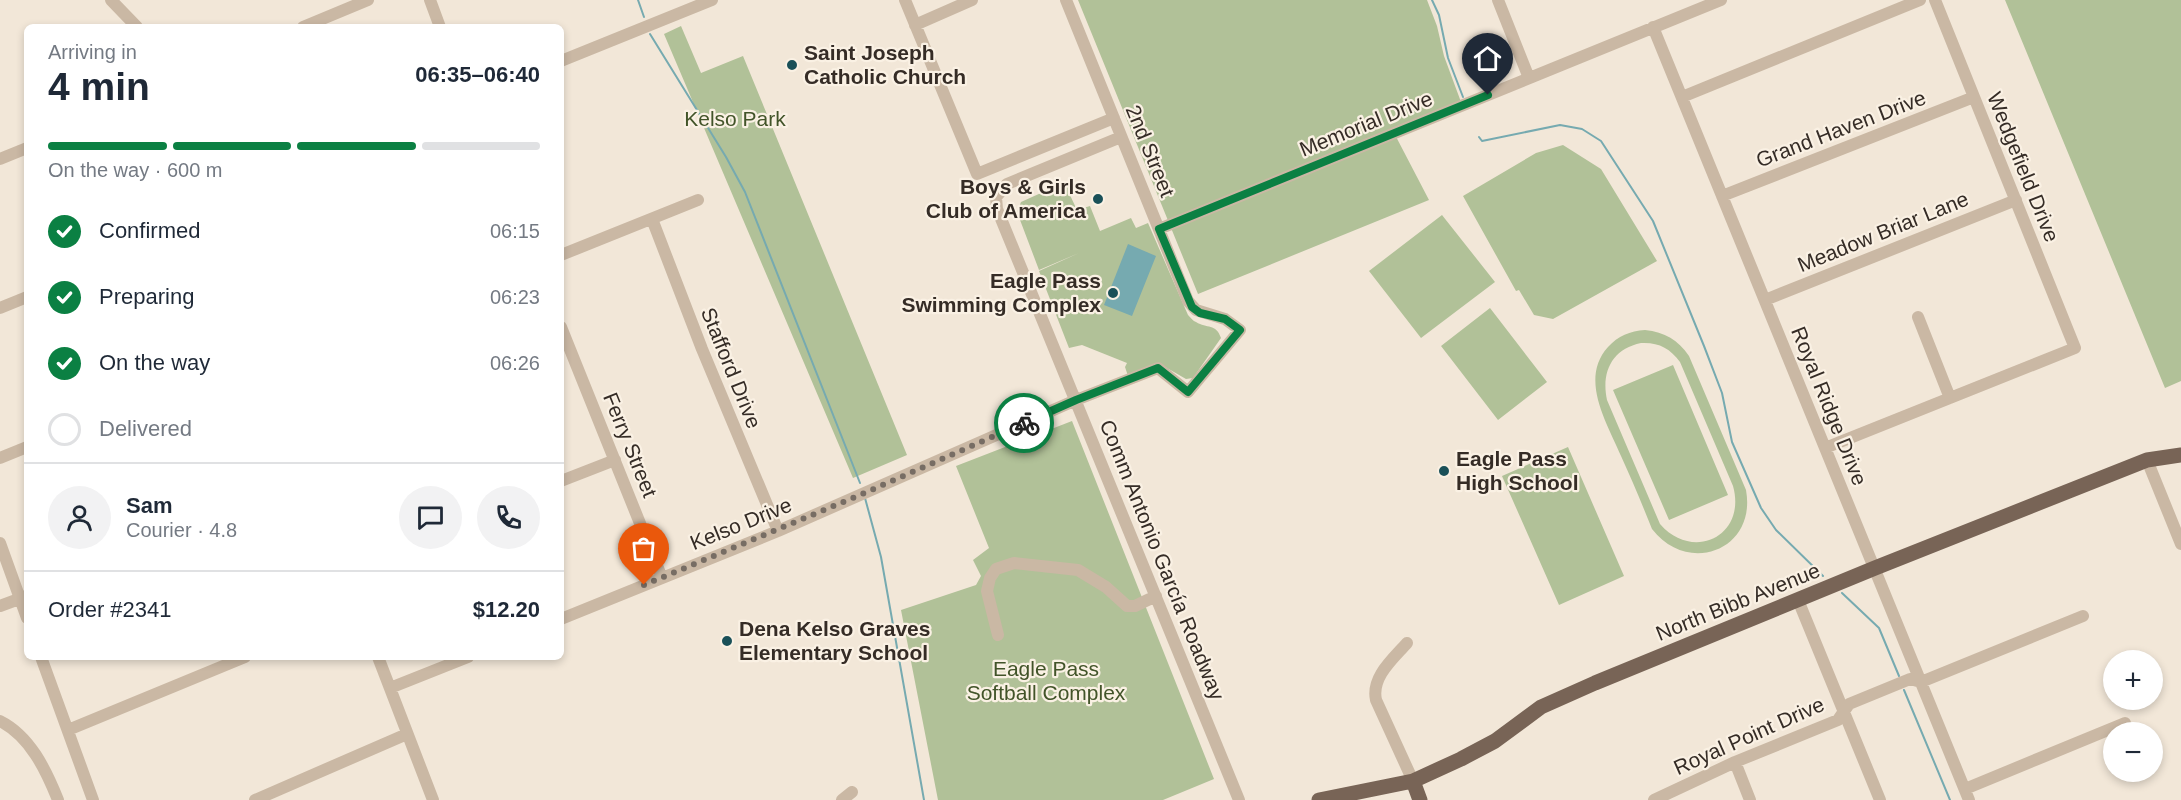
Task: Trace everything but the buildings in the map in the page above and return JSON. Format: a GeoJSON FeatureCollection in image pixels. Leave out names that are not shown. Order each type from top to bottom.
{"type":"FeatureCollection","features":[{"type":"Feature","properties":{"kind":"main road","name":"North Bibb Avenue"},"geometry":{"type":"LineString","coordinates":[[1319,800],[1413,781],[1495,741],[1541,707],[1875,568],[2147,460],[2181,455]]}},
{"type":"Feature","properties":{"kind":"main road"},"geometry":{"type":"LineString","coordinates":[[1413,781],[1420,800]]}},
{"type":"Feature","properties":{"kind":"street"},"geometry":{"type":"LineString","coordinates":[[111,0],[134,24]]}},
{"type":"Feature","properties":{"kind":"street"},"geometry":{"type":"LineString","coordinates":[[310,24],[368,0]]}},
{"type":"Feature","properties":{"kind":"street"},"geometry":{"type":"LineString","coordinates":[[430,0],[439,24]]}},
{"type":"Feature","properties":{"kind":"street"},"geometry":{"type":"LineString","coordinates":[[564,60],[712,0]]}},
{"type":"Feature","properties":{"kind":"street"},"geometry":{"type":"LineString","coordinates":[[905,0],[977,174],[1114,118]]}},
{"type":"Feature","properties":{"kind":"street"},"geometry":{"type":"LineString","coordinates":[[915,25],[972,0]]}},
{"type":"Feature","properties":{"kind":"street","name":"2nd Street"},"geometry":{"type":"LineString","coordinates":[[1066,0],[1192,307],[1200,313],[1225,319],[1240,330],[1188,392],[1158,368],[1076,400]]}},
{"type":"Feature","properties":{"kind":"street"},"geometry":{"type":"LineString","coordinates":[[1498,0],[1529,78]]}},
{"type":"Feature","properties":{"kind":"street","name":"Memorial Drive"},"geometry":{"type":"LineString","coordinates":[[1159,229],[1721,0]]}},
{"type":"Feature","properties":{"kind":"street"},"geometry":{"type":"LineString","coordinates":[[1682,98],[1920,0]]}},
{"type":"Feature","properties":{"kind":"street","name":"Wedgefield Drive"},"geometry":{"type":"LineString","coordinates":[[1935,0],[2075,348],[1950,398]]}},
{"type":"Feature","properties":{"kind":"street","name":"Royal Ridge Drive"},"geometry":{"type":"LineString","coordinates":[[1653,27],[1967,794]]}},
{"type":"Feature","properties":{"kind":"street","name":"Grand Haven Drive"},"geometry":{"type":"LineString","coordinates":[[1722,196],[1974,97]]}},
{"type":"Feature","properties":{"kind":"street","name":"Comm Antonio García Roadway"},"geometry":{"type":"LineString","coordinates":[[1121,137],[1007,184],[996,197],[997,209],[1239,800]]}},
{"type":"Feature","properties":{"kind":"street"},"geometry":{"type":"LineString","coordinates":[[0,159],[24,149]]}},
{"type":"Feature","properties":{"kind":"street"},"geometry":{"type":"LineString","coordinates":[[564,254],[698,200]]}},
{"type":"Feature","properties":{"kind":"street","name":"Meadow Briar Lane"},"geometry":{"type":"LineString","coordinates":[[1765,300],[2016,200]]}},
{"type":"Feature","properties":{"kind":"street","name":"Stafford Drive"},"geometry":{"type":"LineString","coordinates":[[652,219],[702,349],[778,531]]}},
{"type":"Feature","properties":{"kind":"street"},"geometry":{"type":"LineString","coordinates":[[0,308],[24,298]]}},
{"type":"Feature","properties":{"kind":"street"},"geometry":{"type":"LineString","coordinates":[[1825,448],[1950,398],[1918,318]]}},
{"type":"Feature","properties":{"kind":"street","name":"Ferry Street"},"geometry":{"type":"LineString","coordinates":[[564,334],[662,578]]}},
{"type":"Feature","properties":{"kind":"street","name":"Kelso Drive"},"geometry":{"type":"LineString","coordinates":[[564,618],[778,531],[1076,400]]}},
{"type":"Feature","properties":{"kind":"street"},"geometry":{"type":"LineString","coordinates":[[0,458],[24,448]]}},
{"type":"Feature","properties":{"kind":"street"},"geometry":{"type":"LineString","coordinates":[[564,480],[615,460]]}},
{"type":"Feature","properties":{"kind":"street"},"geometry":{"type":"LineString","coordinates":[[2147,460],[2181,544]]}},
{"type":"Feature","properties":{"kind":"street"},"geometry":{"type":"LineString","coordinates":[[0,543],[23,597],[0,606]]}},
{"type":"Feature","properties":{"kind":"street"},"geometry":{"type":"LineString","coordinates":[[998,635],[987,591],[990,578],[996,569],[1014,563],[1078,570],[1106,586],[1127,606],[1135,606],[1156,596]]}},
{"type":"Feature","properties":{"kind":"street"},"geometry":{"type":"LineString","coordinates":[[1798,600],[1880,800]]}},
{"type":"Feature","properties":{"kind":"street","name":"Royal Point Drive"},"geometry":{"type":"LineString","coordinates":[[1654,800],[1735,762],[1838,720],[1849,704],[1910,679],[1921,682],[2083,616]]}},
{"type":"Feature","properties":{"kind":"street"},"geometry":{"type":"LineString","coordinates":[[1407,642],[1378,678],[1374,688],[1376,700],[1413,781]]}},
{"type":"Feature","properties":{"kind":"street"},"geometry":{"type":"LineString","coordinates":[[42,660],[93,800]]}},
{"type":"Feature","properties":{"kind":"street"},"geometry":{"type":"LineString","coordinates":[[68,730],[238,660]]}},
{"type":"Feature","properties":{"kind":"street"},"geometry":{"type":"LineString","coordinates":[[379,660],[434,800]]}},
{"type":"Feature","properties":{"kind":"street"},"geometry":{"type":"LineString","coordinates":[[390,688],[460,660]]}},
{"type":"Feature","properties":{"kind":"street"},"geometry":{"type":"LineString","coordinates":[[0,721],[14,729],[32,749],[58,800]]}},
{"type":"Feature","properties":{"kind":"street"},"geometry":{"type":"LineString","coordinates":[[1967,794],[2103,733]]}},
{"type":"Feature","properties":{"kind":"street"},"geometry":{"type":"LineString","coordinates":[[255,800],[273,797],[408,734]]}},
{"type":"Feature","properties":{"kind":"street"},"geometry":{"type":"LineString","coordinates":[[1735,762],[1750,800]]}},
{"type":"Feature","properties":{"kind":"green space"},"geometry":{"type":"Polygon","coordinates":[[[1078,0],[1427,0],[1461,102],[1392,129],[1429,200],[1198,294],[1078,0]]]}},
{"type":"Feature","properties":{"kind":"green space"},"geometry":{"type":"Polygon","coordinates":[[[2005,0],[2181,0],[2181,381],[2165,388],[2005,0]]]}},
{"type":"Feature","properties":{"kind":"green space","name":"Kelso Park"},"geometry":{"type":"Polygon","coordinates":[[[681,26],[701,73],[743,56],[907,455],[853,478],[664,34],[681,26]]]}},
{"type":"Feature","properties":{"kind":"green space"},"geometry":{"type":"Polygon","coordinates":[[[1563,145],[1601,169],[1657,261],[1553,319],[1534,315],[1519,290],[1516,291],[1463,196],[1536,153],[1563,145]]]}},
{"type":"Feature","properties":{"kind":"green space","name":"Eagle Pass Swimming Complex"},"geometry":{"type":"Polygon","coordinates":[[[1072,179],[1077,189],[1069,193],[1077,210],[1090,206],[1100,231],[1131,218],[1136,228],[1148,223],[1188,315],[1195,322],[1214,328],[1219,333],[1221,338],[1193,378],[1186,379],[1160,364],[1128,376],[1125,367],[1127,363],[1082,345],[1069,348],[1039,271],[1079,253],[1039,270],[1017,212],[1021,202],[1072,179]]]}},
{"type":"Feature","properties":{"kind":"green space"},"geometry":{"type":"Polygon","coordinates":[[[1442,215],[1495,282],[1421,338],[1369,271],[1442,215]]]}},
{"type":"Feature","properties":{"kind":"green space"},"geometry":{"type":"Polygon","coordinates":[[[1490,308],[1547,382],[1498,420],[1441,346],[1490,308]]]}},
{"type":"Feature","properties":{"kind":"green space"},"geometry":{"type":"Polygon","coordinates":[[[1645,330],[1665,335],[1676,341],[1689,356],[1746,490],[1747,511],[1741,528],[1731,541],[1717,550],[1700,553],[1683,551],[1667,543],[1652,529],[1598,401],[1596,373],[1600,360],[1608,347],[1629,333],[1645,330]],[[1647,343],[1623,350],[1611,363],[1606,380],[1607,400],[1660,524],[1673,535],[1687,541],[1701,542],[1714,538],[1725,530],[1732,518],[1735,504],[1733,486],[1680,362],[1663,347],[1647,343]]]}},
{"type":"Feature","properties":{"kind":"green space"},"geometry":{"type":"Polygon","coordinates":[[[1673,365],[1728,495],[1669,520],[1613,390],[1673,365]]]}},
{"type":"Feature","properties":{"kind":"green space","name":"Eagle Pass Softball Complex"},"geometry":{"type":"Polygon","coordinates":[[[1072,421],[1214,779],[1163,800],[938,800],[901,610],[976,585],[981,576],[973,560],[989,548],[956,466],[1072,421]]]}},
{"type":"Feature","properties":{"kind":"green space"},"geometry":{"type":"Polygon","coordinates":[[[1568,447],[1624,576],[1559,605],[1502,476],[1568,447]]]}},
{"type":"Feature","properties":{"kind":"water"},"geometry":{"type":"Polygon","coordinates":[[[1128,244],[1156,256],[1132,316],[1104,305],[1128,244]]]}},
{"type":"Feature","properties":{"kind":"waterway"},"geometry":{"type":"LineString","coordinates":[[638,0],[644,17]]}},
{"type":"Feature","properties":{"kind":"waterway"},"geometry":{"type":"LineString","coordinates":[[1432,0],[1439,15],[1448,58],[1463,97]]}},
{"type":"Feature","properties":{"kind":"waterway"},"geometry":{"type":"LineString","coordinates":[[650,34],[745,192],[860,483]]}},
{"type":"Feature","properties":{"kind":"waterway"},"geometry":{"type":"LineString","coordinates":[[1479,137],[1482,141],[1560,125],[1582,129],[1601,141],[1653,221],[1722,393],[1732,442],[1761,508],[1776,530],[1823,576]]}},
{"type":"Feature","properties":{"kind":"waterway"},"geometry":{"type":"LineString","coordinates":[[865,498],[881,557],[924,800]]}},
{"type":"Feature","properties":{"kind":"waterway"},"geometry":{"type":"LineString","coordinates":[[1842,593],[1879,628],[1899,676]]}},
{"type":"Feature","properties":{"kind":"waterway"},"geometry":{"type":"LineString","coordinates":[[1904,690],[1950,800]]}},
{"type":"Feature","properties":{"kind":"way so far"},"geometry":{"type":"LineString","coordinates":[[644,585],[778,531],[1024,423]]}},
{"type":"Feature","properties":{"kind":"place","name":"Saint Joseph Catholic Church"},"geometry":{"type":"Point","coordinates":[792,65]}},
{"type":"Feature","properties":{"kind":"place","name":"Boys & Girls Club of America"},"geometry":{"type":"Point","coordinates":[1098,199]}},
{"type":"Feature","properties":{"kind":"place","name":"Eagle Pass Swimming Complex"},"geometry":{"type":"Point","coordinates":[1113,293]}},
{"type":"Feature","properties":{"kind":"place","name":"Eagle Pass High School"},"geometry":{"type":"Point","coordinates":[1444,471]}},
{"type":"Feature","properties":{"kind":"place","name":"Dena Kelso Graves Elementary School"},"geometry":{"type":"Point","coordinates":[727,641]}},
{"type":"Feature","properties":{"kind":"route"},"geometry":{"type":"LineString","coordinates":[[1024,423],[1158,368],[1188,392],[1240,330],[1219,316],[1200,313],[1192,307],[1159,229],[1488,95]]}}]}
